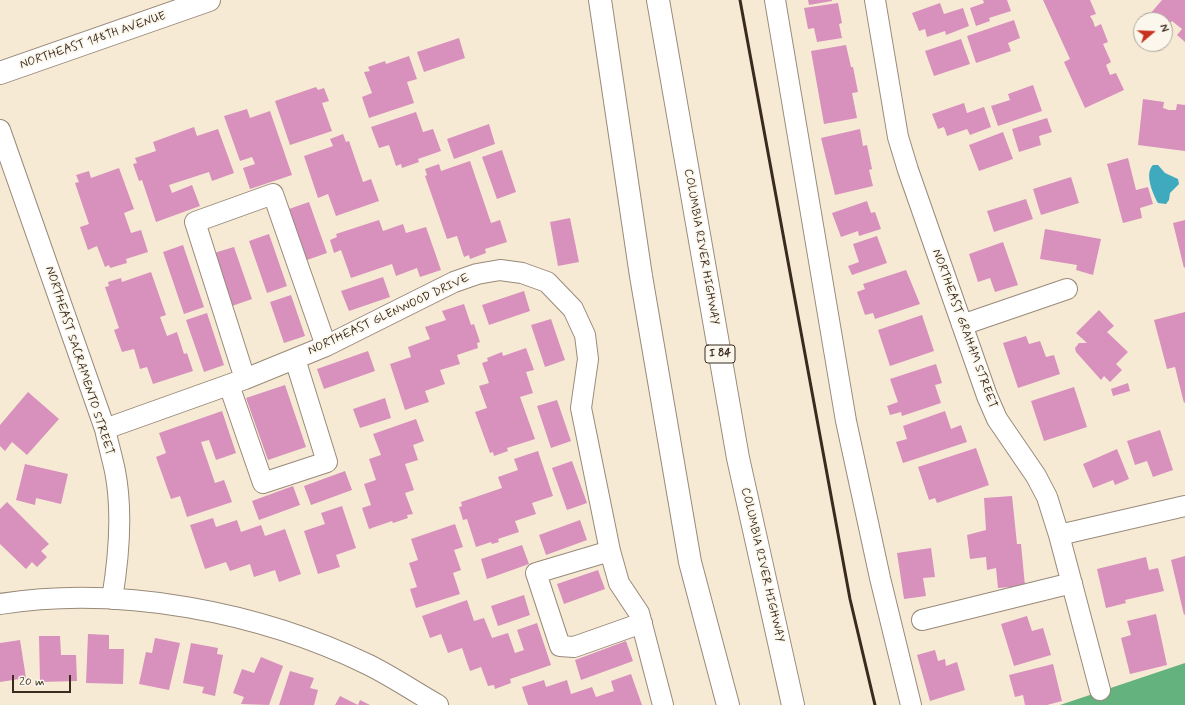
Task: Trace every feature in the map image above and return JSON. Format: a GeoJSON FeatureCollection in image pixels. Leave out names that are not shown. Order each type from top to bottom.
{"type":"FeatureCollection","features":[{"type":"Feature","properties":{"kind":"main road","name":"NORTHEAST 148TH AVENUE"},"geometry":{"type":"LineString","coordinates":[[0,73],[209,0]]}},
{"type":"Feature","properties":{"kind":"main road"},"geometry":{"type":"LineString","coordinates":[[600,0],[641,276],[690,562],[728,705]]}},
{"type":"Feature","properties":{"kind":"main road","name":"COLUMBIA RIVER HIGHWAY"},"geometry":{"type":"LineString","coordinates":[[658,0],[738,458],[793,705]]}},
{"type":"Feature","properties":{"kind":"street"},"geometry":{"type":"LineString","coordinates":[[775,0],[846,420],[880,578],[911,705]]}},
{"type":"Feature","properties":{"kind":"street","name":"NORTHEAST GRAHAM STREET"},"geometry":{"type":"LineString","coordinates":[[874,0],[898,136],[908,170],[986,396],[997,419],[1036,476],[1047,497],[1059,535],[1100,690]]}},
{"type":"Feature","properties":{"kind":"street","name":"NORTHEAST SACRAMENTO STREET"},"geometry":{"type":"LineString","coordinates":[[0,130],[104,429],[115,471],[119,536],[112,599]]}},
{"type":"Feature","properties":{"kind":"street"},"geometry":{"type":"LineString","coordinates":[[295,359],[327,462],[263,483],[195,222],[273,194],[326,346]]}},
{"type":"Feature","properties":{"kind":"street","name":"NORTHEAST GLENWOOD DRIVE"},"geometry":{"type":"LineString","coordinates":[[104,429],[237,382],[295,359],[326,346],[454,282],[477,274],[500,270],[522,273],[547,282],[573,309],[584,335],[588,359],[581,408],[610,551],[619,583],[639,613],[663,705]]}},
{"type":"Feature","properties":{"kind":"street"},"geometry":{"type":"LineString","coordinates":[[962,326],[1068,289]]}},
{"type":"Feature","properties":{"kind":"street"},"geometry":{"type":"LineString","coordinates":[[1059,535],[1185,506]]}},
{"type":"Feature","properties":{"kind":"street"},"geometry":{"type":"LineString","coordinates":[[610,551],[536,573],[560,646],[574,648],[642,623]]}},
{"type":"Feature","properties":{"kind":"street"},"geometry":{"type":"LineString","coordinates":[[922,620],[1072,583]]}},
{"type":"Feature","properties":{"kind":"street"},"geometry":{"type":"LineString","coordinates":[[0,604],[66,598],[112,599],[222,614],[286,632],[370,666],[438,705]]}},
{"type":"Feature","properties":{"kind":"green space"},"geometry":{"type":"Polygon","coordinates":[[[1185,663],[1185,705],[1060,705],[1185,663]]]}},
{"type":"Feature","properties":{"kind":"water"},"geometry":{"type":"Polygon","coordinates":[[[1153,165],[1158,165],[1165,173],[1178,179],[1179,184],[1170,193],[1169,200],[1166,204],[1158,203],[1150,184],[1149,173],[1153,165]]]}},
{"type":"Feature","properties":{"kind":"building"},"geometry":{"type":"Polygon","coordinates":[[[808,0],[832,0],[832,1],[809,5],[808,0]]]}},
{"type":"Feature","properties":{"kind":"building"},"geometry":{"type":"Polygon","coordinates":[[[983,0],[1007,0],[1011,11],[989,18],[990,21],[976,26],[970,8],[984,3],[983,0]]]}},
{"type":"Feature","properties":{"kind":"building"},"geometry":{"type":"Polygon","coordinates":[[[1043,0],[1090,0],[1096,14],[1090,16],[1095,27],[1101,24],[1108,42],[1103,44],[1111,62],[1106,65],[1110,75],[1116,73],[1124,90],[1085,108],[1064,62],[1070,59],[1043,0]]]}},
{"type":"Feature","properties":{"kind":"building"},"geometry":{"type":"Polygon","coordinates":[[[1162,0],[1185,0],[1185,42],[1177,35],[1182,29],[1173,22],[1173,12],[1152,12],[1162,0]]]}},
{"type":"Feature","properties":{"kind":"building"},"geometry":{"type":"Polygon","coordinates":[[[838,3],[842,23],[839,24],[842,38],[817,42],[814,28],[808,29],[804,8],[838,3]]]}},
{"type":"Feature","properties":{"kind":"building"},"geometry":{"type":"Polygon","coordinates":[[[940,3],[944,14],[963,8],[969,26],[946,35],[945,31],[927,37],[925,29],[919,31],[912,13],[940,3]]]}},
{"type":"Feature","properties":{"kind":"building"},"geometry":{"type":"Polygon","coordinates":[[[1014,20],[1020,38],[1008,43],[1011,51],[976,63],[967,36],[1014,20]]]}},
{"type":"Feature","properties":{"kind":"building"},"geometry":{"type":"Polygon","coordinates":[[[459,38],[465,58],[424,72],[417,52],[459,38]]]}},
{"type":"Feature","properties":{"kind":"building"},"geometry":{"type":"Polygon","coordinates":[[[961,39],[970,64],[934,76],[925,51],[961,39]]]}},
{"type":"Feature","properties":{"kind":"building"},"geometry":{"type":"Polygon","coordinates":[[[846,45],[851,67],[853,67],[858,92],[852,93],[857,118],[824,124],[811,51],[846,45]]]}},
{"type":"Feature","properties":{"kind":"building"},"geometry":{"type":"Polygon","coordinates":[[[409,56],[417,79],[407,82],[414,103],[369,118],[362,97],[372,93],[364,72],[370,71],[368,67],[385,61],[386,64],[409,56]]]}},
{"type":"Feature","properties":{"kind":"building"},"geometry":{"type":"Polygon","coordinates":[[[1033,85],[1042,111],[998,126],[991,106],[1010,100],[1008,94],[1033,85]]]}},
{"type":"Feature","properties":{"kind":"building"},"geometry":{"type":"Polygon","coordinates":[[[316,87],[318,90],[324,88],[329,101],[322,103],[332,131],[290,145],[275,101],[316,87]]]}},
{"type":"Feature","properties":{"kind":"building"},"geometry":{"type":"Polygon","coordinates":[[[1143,99],[1164,102],[1163,108],[1169,110],[1176,110],[1177,104],[1185,105],[1185,151],[1138,145],[1143,99]]]}},
{"type":"Feature","properties":{"kind":"building"},"geometry":{"type":"Polygon","coordinates":[[[964,103],[967,113],[984,107],[991,127],[970,135],[967,129],[947,136],[944,127],[938,129],[932,114],[964,103]]]}},
{"type":"Feature","properties":{"kind":"building"},"geometry":{"type":"Polygon","coordinates":[[[247,109],[250,118],[270,111],[292,175],[250,189],[243,168],[255,164],[252,157],[240,161],[224,116],[247,109]]]}},
{"type":"Feature","properties":{"kind":"building"},"geometry":{"type":"Polygon","coordinates":[[[416,112],[423,132],[433,129],[441,151],[418,159],[419,162],[402,168],[401,164],[396,166],[389,145],[379,148],[371,127],[416,112]]]}},
{"type":"Feature","properties":{"kind":"building"},"geometry":{"type":"Polygon","coordinates":[[[1047,118],[1052,132],[1039,136],[1041,145],[1019,152],[1012,129],[1047,118]]]}},
{"type":"Feature","properties":{"kind":"building"},"geometry":{"type":"Polygon","coordinates":[[[489,124],[495,144],[454,159],[447,139],[489,124]]]}},
{"type":"Feature","properties":{"kind":"building"},"geometry":{"type":"Polygon","coordinates":[[[194,127],[197,136],[218,129],[234,173],[212,181],[209,172],[169,185],[172,193],[192,185],[200,206],[156,222],[142,180],[139,181],[133,164],[137,163],[135,158],[156,151],[153,142],[194,127]]]}},
{"type":"Feature","properties":{"kind":"building"},"geometry":{"type":"Polygon","coordinates":[[[860,129],[863,146],[867,145],[872,169],[869,170],[873,186],[835,195],[821,138],[860,129]]]}},
{"type":"Feature","properties":{"kind":"building"},"geometry":{"type":"Polygon","coordinates":[[[1003,132],[1013,159],[979,171],[969,145],[1003,132]]]}},
{"type":"Feature","properties":{"kind":"building"},"geometry":{"type":"Polygon","coordinates":[[[343,134],[346,142],[349,141],[363,182],[371,179],[379,201],[336,216],[328,194],[318,198],[304,156],[333,146],[330,139],[343,134]]]}},
{"type":"Feature","properties":{"kind":"building"},"geometry":{"type":"Polygon","coordinates":[[[502,150],[516,192],[497,199],[482,157],[502,150]]]}},
{"type":"Feature","properties":{"kind":"building"},"geometry":{"type":"Polygon","coordinates":[[[1128,158],[1136,190],[1148,187],[1153,204],[1140,208],[1142,218],[1123,223],[1107,164],[1128,158]]]}},
{"type":"Feature","properties":{"kind":"building"},"geometry":{"type":"Polygon","coordinates":[[[470,161],[491,223],[500,220],[507,242],[485,249],[486,253],[470,259],[469,255],[464,257],[457,236],[447,239],[425,176],[427,175],[425,169],[439,164],[441,171],[470,161]]]}},
{"type":"Feature","properties":{"kind":"building"},"geometry":{"type":"Polygon","coordinates":[[[119,168],[134,209],[124,213],[131,233],[141,230],[148,252],[126,259],[127,263],[110,268],[109,265],[105,267],[97,246],[88,250],[80,227],[89,224],[75,183],[79,182],[76,175],[89,171],[91,178],[119,168]]]}},
{"type":"Feature","properties":{"kind":"building"},"geometry":{"type":"Polygon","coordinates":[[[1071,177],[1079,203],[1041,215],[1033,189],[1071,177]]]}},
{"type":"Feature","properties":{"kind":"building"},"geometry":{"type":"Polygon","coordinates":[[[1026,199],[1033,219],[994,232],[987,211],[1026,199]]]}},
{"type":"Feature","properties":{"kind":"building"},"geometry":{"type":"Polygon","coordinates":[[[867,201],[871,213],[875,212],[881,229],[859,236],[858,231],[841,237],[832,213],[867,201]]]}},
{"type":"Feature","properties":{"kind":"building"},"geometry":{"type":"Polygon","coordinates":[[[309,202],[327,253],[307,260],[289,209],[309,202]]]}},
{"type":"Feature","properties":{"kind":"building"},"geometry":{"type":"Polygon","coordinates":[[[570,218],[579,262],[558,266],[550,222],[570,218]]]}},
{"type":"Feature","properties":{"kind":"building"},"geometry":{"type":"Polygon","coordinates":[[[379,220],[383,231],[403,224],[406,233],[426,227],[441,270],[420,277],[417,268],[396,276],[392,264],[351,278],[341,250],[334,253],[330,240],[337,237],[336,234],[379,220]]]}},
{"type":"Feature","properties":{"kind":"building"},"geometry":{"type":"Polygon","coordinates":[[[1185,220],[1185,267],[1184,268],[1173,223],[1185,220]]]}},
{"type":"Feature","properties":{"kind":"building"},"geometry":{"type":"Polygon","coordinates":[[[1045,229],[1101,239],[1093,275],[1076,270],[1077,265],[1040,259],[1045,229]]]}},
{"type":"Feature","properties":{"kind":"building"},"geometry":{"type":"Polygon","coordinates":[[[269,234],[287,286],[267,293],[249,241],[269,234]]]}},
{"type":"Feature","properties":{"kind":"building"},"geometry":{"type":"Polygon","coordinates":[[[877,236],[887,263],[852,275],[848,266],[859,262],[853,244],[877,236]]]}},
{"type":"Feature","properties":{"kind":"building"},"geometry":{"type":"Polygon","coordinates":[[[1003,242],[1018,285],[995,292],[990,278],[978,282],[969,254],[1003,242]]]}},
{"type":"Feature","properties":{"kind":"building"},"geometry":{"type":"Polygon","coordinates":[[[183,245],[204,307],[184,314],[163,252],[183,245]]]}},
{"type":"Feature","properties":{"kind":"building"},"geometry":{"type":"Polygon","coordinates":[[[234,247],[252,299],[232,306],[214,253],[234,247]]]}},
{"type":"Feature","properties":{"kind":"building"},"geometry":{"type":"Polygon","coordinates":[[[906,270],[920,304],[875,319],[873,313],[865,315],[857,292],[865,289],[863,284],[906,270]]]}},
{"type":"Feature","properties":{"kind":"building"},"geometry":{"type":"Polygon","coordinates":[[[151,272],[166,315],[160,317],[167,336],[177,332],[184,354],[187,353],[193,371],[153,384],[147,367],[140,369],[134,349],[122,352],[114,330],[119,328],[105,287],[109,286],[108,282],[121,278],[122,282],[151,272]]]}},
{"type":"Feature","properties":{"kind":"building"},"geometry":{"type":"Polygon","coordinates":[[[383,277],[390,297],[349,311],[341,291],[383,277]]]}},
{"type":"Feature","properties":{"kind":"building"},"geometry":{"type":"Polygon","coordinates":[[[524,291],[530,311],[489,325],[482,305],[524,291]]]}},
{"type":"Feature","properties":{"kind":"building"},"geometry":{"type":"Polygon","coordinates":[[[291,295],[305,336],[284,343],[270,302],[291,295]]]}},
{"type":"Feature","properties":{"kind":"building"},"geometry":{"type":"Polygon","coordinates":[[[464,304],[471,325],[474,324],[480,342],[477,343],[478,348],[457,355],[460,364],[440,370],[445,384],[425,391],[429,402],[405,410],[390,364],[411,357],[408,347],[430,339],[425,327],[446,320],[442,311],[464,304]]]}},
{"type":"Feature","properties":{"kind":"building"},"geometry":{"type":"Polygon","coordinates":[[[1099,310],[1114,326],[1107,332],[1128,352],[1116,364],[1122,370],[1110,382],[1104,376],[1101,380],[1076,352],[1075,348],[1079,343],[1087,343],[1076,333],[1099,310]]]}},
{"type":"Feature","properties":{"kind":"building"},"geometry":{"type":"Polygon","coordinates":[[[1185,312],[1184,403],[1175,367],[1167,369],[1154,320],[1185,312]]]}},
{"type":"Feature","properties":{"kind":"building"},"geometry":{"type":"Polygon","coordinates":[[[207,313],[224,365],[204,372],[186,320],[207,313]]]}},
{"type":"Feature","properties":{"kind":"building"},"geometry":{"type":"Polygon","coordinates":[[[922,315],[934,351],[890,366],[878,330],[922,315]]]}},
{"type":"Feature","properties":{"kind":"building"},"geometry":{"type":"Polygon","coordinates":[[[551,319],[565,360],[545,367],[531,325],[551,319]]]}},
{"type":"Feature","properties":{"kind":"building"},"geometry":{"type":"Polygon","coordinates":[[[1026,336],[1029,344],[1040,341],[1046,357],[1054,355],[1060,374],[1018,388],[1003,343],[1026,336]]]}},
{"type":"Feature","properties":{"kind":"building"},"geometry":{"type":"Polygon","coordinates":[[[526,348],[534,370],[526,372],[533,393],[520,397],[535,439],[507,448],[508,451],[494,456],[493,452],[490,453],[475,412],[487,408],[479,386],[489,383],[482,363],[488,361],[487,358],[502,352],[503,356],[526,348]]]}},
{"type":"Feature","properties":{"kind":"building"},"geometry":{"type":"Polygon","coordinates":[[[368,351],[375,371],[324,389],[317,369],[368,351]]]}},
{"type":"Feature","properties":{"kind":"building"},"geometry":{"type":"Polygon","coordinates":[[[936,364],[942,383],[935,385],[941,403],[902,416],[901,412],[890,415],[887,406],[898,402],[890,379],[936,364]]]}},
{"type":"Feature","properties":{"kind":"building"},"geometry":{"type":"Polygon","coordinates":[[[1128,383],[1130,391],[1113,396],[1111,389],[1128,383]]]}},
{"type":"Feature","properties":{"kind":"building"},"geometry":{"type":"Polygon","coordinates":[[[285,385],[306,447],[268,460],[246,398],[285,385]]]}},
{"type":"Feature","properties":{"kind":"building"},"geometry":{"type":"Polygon","coordinates":[[[1074,387],[1087,427],[1044,441],[1031,401],[1074,387]]]}},
{"type":"Feature","properties":{"kind":"building"},"geometry":{"type":"Polygon","coordinates":[[[28,392],[59,419],[27,455],[12,442],[5,451],[0,446],[0,425],[28,392]]]}},
{"type":"Feature","properties":{"kind":"building"},"geometry":{"type":"Polygon","coordinates":[[[385,398],[391,418],[360,428],[353,409],[385,398]]]}},
{"type":"Feature","properties":{"kind":"building"},"geometry":{"type":"Polygon","coordinates":[[[557,400],[571,441],[551,448],[537,406],[557,400]]]}},
{"type":"Feature","properties":{"kind":"building"},"geometry":{"type":"Polygon","coordinates":[[[222,411],[236,453],[216,460],[209,440],[201,442],[215,483],[224,480],[232,502],[187,517],[180,496],[171,499],[156,457],[166,453],[159,433],[222,411]]]}},
{"type":"Feature","properties":{"kind":"building"},"geometry":{"type":"Polygon","coordinates":[[[945,411],[951,429],[961,425],[967,442],[903,463],[896,442],[907,439],[903,426],[945,411]]]}},
{"type":"Feature","properties":{"kind":"building"},"geometry":{"type":"Polygon","coordinates":[[[416,419],[424,441],[413,445],[418,460],[405,464],[414,490],[405,493],[413,514],[407,515],[408,518],[393,523],[392,521],[369,529],[362,508],[371,505],[364,484],[376,480],[369,459],[381,455],[373,434],[416,419]]]}},
{"type":"Feature","properties":{"kind":"building"},"geometry":{"type":"Polygon","coordinates":[[[1160,430],[1173,470],[1153,477],[1147,461],[1135,465],[1127,441],[1160,430]]]}},
{"type":"Feature","properties":{"kind":"building"},"geometry":{"type":"Polygon","coordinates":[[[976,448],[989,485],[937,503],[935,498],[929,500],[918,467],[976,448]]]}},
{"type":"Feature","properties":{"kind":"building"},"geometry":{"type":"Polygon","coordinates":[[[1117,449],[1129,479],[1115,485],[1113,480],[1093,488],[1083,464],[1117,449]]]}},
{"type":"Feature","properties":{"kind":"building"},"geometry":{"type":"Polygon","coordinates":[[[538,451],[553,496],[532,503],[536,514],[515,521],[519,532],[498,539],[499,542],[492,544],[491,542],[476,547],[467,519],[463,520],[459,507],[462,506],[461,502],[502,488],[498,477],[518,470],[514,459],[538,451]]]}},
{"type":"Feature","properties":{"kind":"building"},"geometry":{"type":"Polygon","coordinates":[[[572,461],[587,503],[567,510],[552,468],[572,461]]]}},
{"type":"Feature","properties":{"kind":"building"},"geometry":{"type":"Polygon","coordinates":[[[25,464],[68,474],[61,504],[36,498],[35,505],[16,500],[25,464]]]}},
{"type":"Feature","properties":{"kind":"building"},"geometry":{"type":"Polygon","coordinates":[[[345,471],[352,490],[311,505],[304,486],[345,471]]]}},
{"type":"Feature","properties":{"kind":"building"},"geometry":{"type":"Polygon","coordinates":[[[293,486],[300,505],[259,520],[252,501],[293,486]]]}},
{"type":"Feature","properties":{"kind":"building"},"geometry":{"type":"Polygon","coordinates":[[[1012,496],[1017,544],[1021,544],[1025,586],[998,588],[996,568],[987,570],[986,557],[970,559],[967,535],[986,530],[984,498],[1012,496]]]}},
{"type":"Feature","properties":{"kind":"building"},"geometry":{"type":"Polygon","coordinates":[[[7,502],[49,544],[41,551],[47,557],[37,567],[32,562],[26,569],[0,544],[0,509],[7,502]]]}},
{"type":"Feature","properties":{"kind":"building"},"geometry":{"type":"Polygon","coordinates":[[[342,506],[356,548],[336,555],[340,567],[318,574],[304,531],[325,524],[321,513],[342,506]]]}},
{"type":"Feature","properties":{"kind":"building"},"geometry":{"type":"Polygon","coordinates":[[[213,518],[216,527],[237,520],[241,532],[261,525],[265,536],[285,529],[301,574],[279,582],[275,570],[254,577],[250,564],[230,571],[226,562],[205,569],[190,525],[213,518]]]}},
{"type":"Feature","properties":{"kind":"building"},"geometry":{"type":"Polygon","coordinates":[[[580,520],[587,540],[546,555],[539,535],[580,520]]]}},
{"type":"Feature","properties":{"kind":"building"},"geometry":{"type":"Polygon","coordinates":[[[455,524],[463,547],[454,550],[461,570],[453,573],[460,594],[416,608],[410,589],[417,587],[409,563],[418,560],[411,539],[455,524]]]}},
{"type":"Feature","properties":{"kind":"building"},"geometry":{"type":"Polygon","coordinates":[[[522,545],[529,564],[487,579],[481,559],[522,545]]]}},
{"type":"Feature","properties":{"kind":"building"},"geometry":{"type":"Polygon","coordinates":[[[931,548],[935,577],[923,578],[926,596],[904,599],[897,553],[931,548]]]}},
{"type":"Feature","properties":{"kind":"building"},"geometry":{"type":"Polygon","coordinates":[[[1185,556],[1185,614],[1184,615],[1171,560],[1185,556]]]}},
{"type":"Feature","properties":{"kind":"building"},"geometry":{"type":"Polygon","coordinates":[[[1146,557],[1149,570],[1158,568],[1164,591],[1125,600],[1126,603],[1106,608],[1097,569],[1146,557]]]}},
{"type":"Feature","properties":{"kind":"building"},"geometry":{"type":"Polygon","coordinates":[[[598,570],[605,589],[564,604],[557,584],[598,570]]]}},
{"type":"Feature","properties":{"kind":"building"},"geometry":{"type":"Polygon","coordinates":[[[524,595],[530,615],[498,626],[491,606],[524,595]]]}},
{"type":"Feature","properties":{"kind":"building"},"geometry":{"type":"Polygon","coordinates":[[[467,600],[474,621],[484,618],[492,638],[508,633],[515,653],[524,650],[517,630],[537,623],[551,665],[510,679],[511,683],[495,689],[494,685],[488,686],[481,667],[470,671],[462,648],[448,653],[441,634],[430,638],[422,616],[467,600]]]}},
{"type":"Feature","properties":{"kind":"building"},"geometry":{"type":"Polygon","coordinates":[[[1156,614],[1167,665],[1130,674],[1121,638],[1131,635],[1127,621],[1156,614]]]}},
{"type":"Feature","properties":{"kind":"building"},"geometry":{"type":"Polygon","coordinates":[[[1027,616],[1032,631],[1043,628],[1051,655],[1014,666],[1001,624],[1027,616]]]}},
{"type":"Feature","properties":{"kind":"building"},"geometry":{"type":"Polygon","coordinates":[[[88,634],[109,635],[109,649],[124,649],[123,684],[86,683],[88,634]]]}},
{"type":"Feature","properties":{"kind":"building"},"geometry":{"type":"Polygon","coordinates":[[[39,636],[60,636],[61,655],[76,655],[77,681],[40,682],[39,636]]]}},
{"type":"Feature","properties":{"kind":"building"},"geometry":{"type":"Polygon","coordinates":[[[155,638],[180,643],[169,690],[139,684],[146,652],[152,653],[155,638]]]}},
{"type":"Feature","properties":{"kind":"building"},"geometry":{"type":"Polygon","coordinates":[[[20,640],[26,678],[0,682],[0,643],[20,640]]]}},
{"type":"Feature","properties":{"kind":"building"},"geometry":{"type":"Polygon","coordinates":[[[626,641],[633,661],[581,680],[575,660],[626,641]]]}},
{"type":"Feature","properties":{"kind":"building"},"geometry":{"type":"Polygon","coordinates":[[[191,643],[218,648],[217,654],[223,655],[215,696],[202,693],[204,687],[183,683],[191,643]]]}},
{"type":"Feature","properties":{"kind":"building"},"geometry":{"type":"Polygon","coordinates":[[[935,650],[938,661],[945,659],[946,666],[957,662],[965,690],[930,701],[917,655],[935,650]]]}},
{"type":"Feature","properties":{"kind":"building"},"geometry":{"type":"Polygon","coordinates":[[[261,657],[283,666],[269,705],[241,704],[244,697],[233,693],[242,669],[254,673],[261,657]]]}},
{"type":"Feature","properties":{"kind":"building"},"geometry":{"type":"Polygon","coordinates":[[[1053,664],[1062,701],[1047,705],[1025,705],[1023,695],[1015,697],[1009,675],[1053,664]]]}},
{"type":"Feature","properties":{"kind":"building"},"geometry":{"type":"Polygon","coordinates":[[[290,671],[314,678],[310,688],[318,690],[314,705],[279,705],[290,671]]]}},
{"type":"Feature","properties":{"kind":"building"},"geometry":{"type":"Polygon","coordinates":[[[631,674],[642,705],[528,705],[522,687],[544,680],[546,687],[567,680],[571,694],[592,687],[596,697],[614,691],[611,681],[631,674]]]}},
{"type":"Feature","properties":{"kind":"building"},"geometry":{"type":"Polygon","coordinates":[[[340,696],[358,705],[335,705],[340,696]]]}},
{"type":"Feature","properties":{"kind":"building"},"geometry":{"type":"Polygon","coordinates":[[[360,700],[370,705],[358,705],[360,700]]]}},
{"type":"Feature","properties":{"kind":"railway"},"geometry":{"type":"LineString","coordinates":[[740,0],[850,599],[875,705]]}}]}
